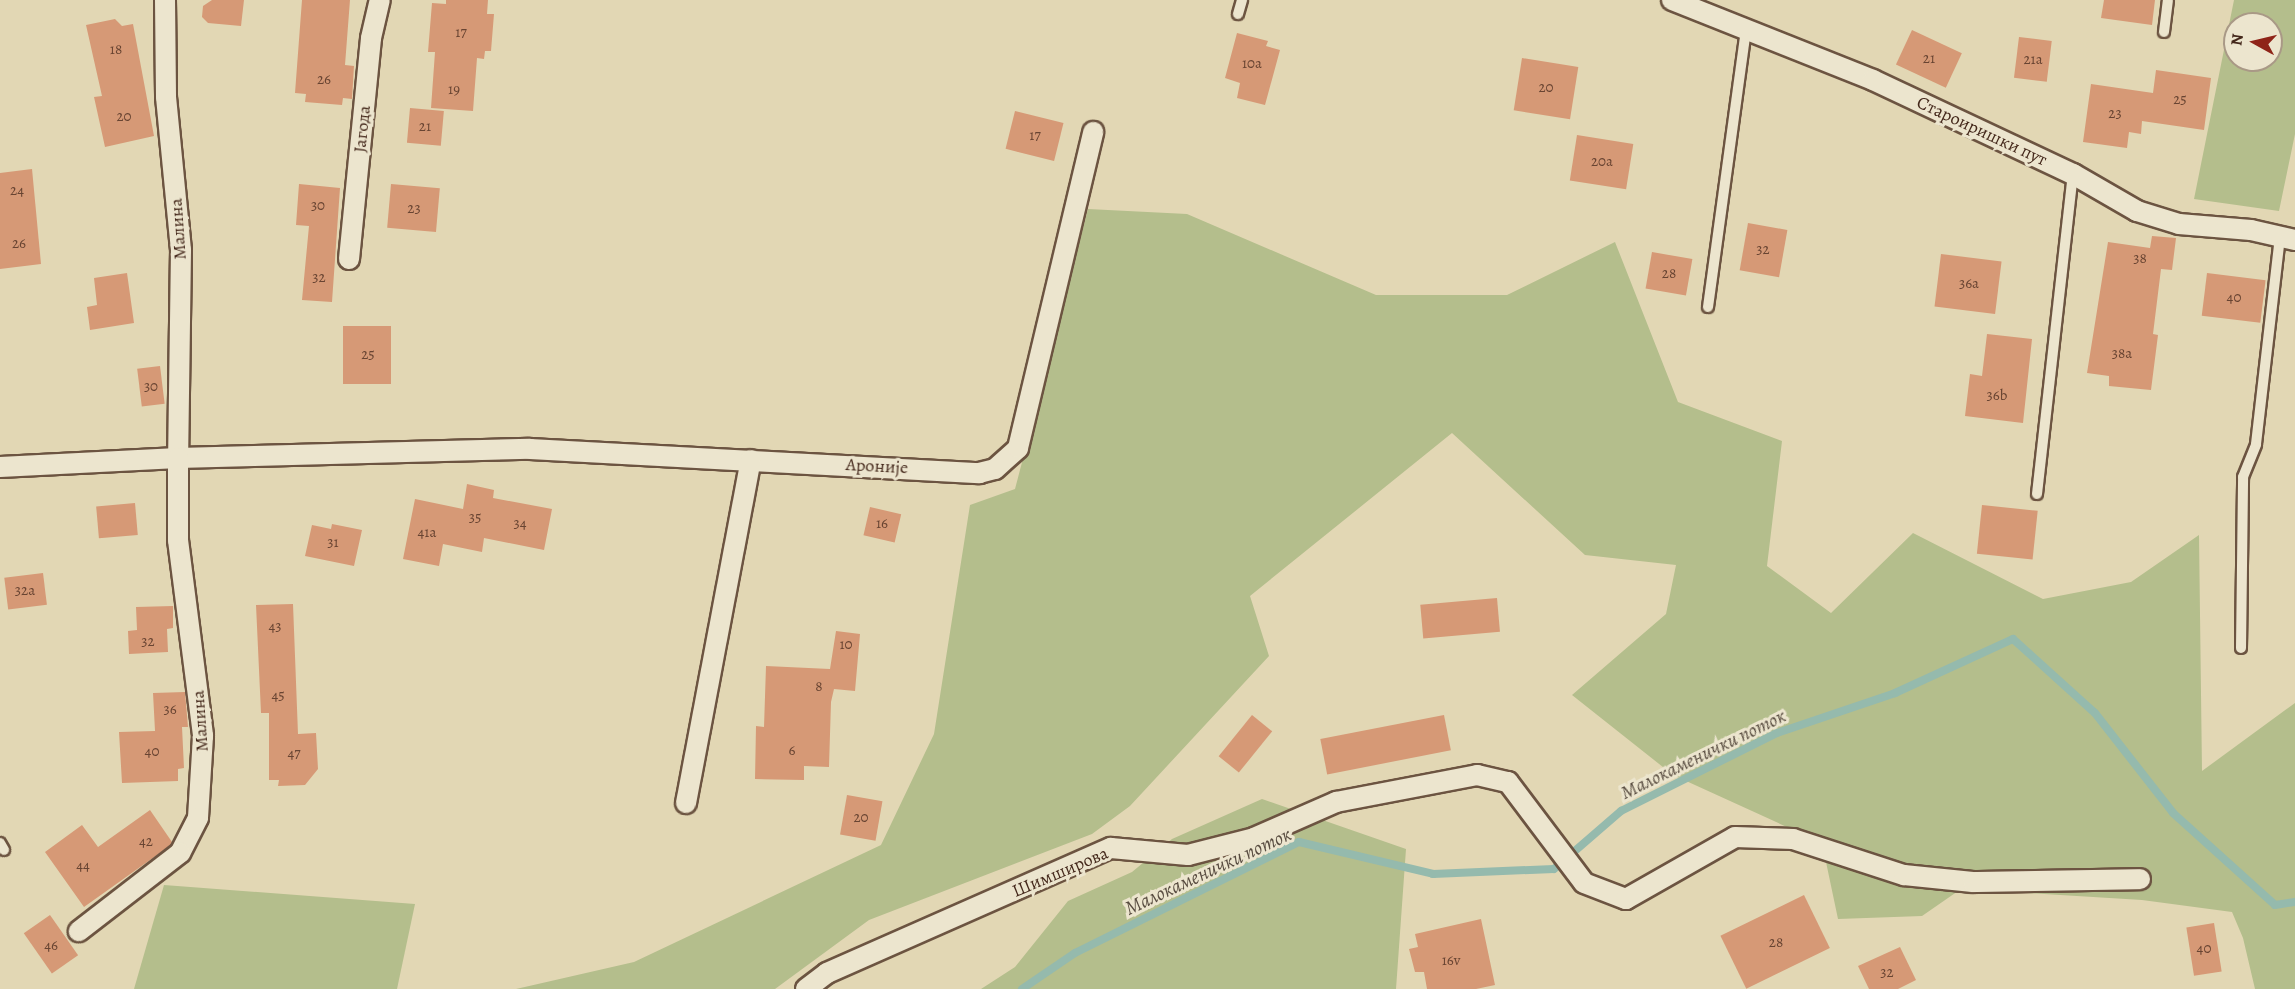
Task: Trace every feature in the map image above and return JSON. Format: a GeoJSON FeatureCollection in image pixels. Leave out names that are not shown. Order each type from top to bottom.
{"type":"FeatureCollection","features":[{"type":"Feature","properties":{"kind":"street","name":"Малина"},"geometry":{"type":"LineString","coordinates":[[79,931],[180,853],[198,818],[203,736],[178,540],[181,250],[166,97],[165,0]]}},
{"type":"Feature","properties":{"kind":"street","name":"Јагода"},"geometry":{"type":"LineString","coordinates":[[349,259],[371,38],[380,0]]}},
{"type":"Feature","properties":{"kind":"street","name":"Староиришки пут"},"geometry":{"type":"LineString","coordinates":[[1672,0],[1746,32],[1873,80],[2073,174],[2137,211],[2168,221],[2288,239]]}},
{"type":"Feature","properties":{"kind":"street","name":"Ароније"},"geometry":{"type":"LineString","coordinates":[[178,458],[530,449],[979,473],[1008,461],[1018,448],[1093,132]]}},
{"type":"Feature","properties":{"kind":"street"},"geometry":{"type":"LineString","coordinates":[[0,467],[178,458]]}},
{"type":"Feature","properties":{"kind":"street"},"geometry":{"type":"LineString","coordinates":[[686,803],[752,460]]}},
{"type":"Feature","properties":{"kind":"street","name":"Шимширова"},"geometry":{"type":"LineString","coordinates":[[806,989],[827,973],[1111,848],[1188,855],[1254,838],[1336,802],[1477,775],[1508,782],[1550,834],[1584,883],[1626,900],[1735,837],[1792,839],[1904,875],[1973,882],[2140,879]]}},
{"type":"Feature","properties":{"kind":"lane"},"geometry":{"type":"LineString","coordinates":[[1238,14],[1242,0]]}},
{"type":"Feature","properties":{"kind":"lane"},"geometry":{"type":"LineString","coordinates":[[2164,32],[2168,0]]}},
{"type":"Feature","properties":{"kind":"lane"},"geometry":{"type":"LineString","coordinates":[[1708,306],[1746,32]]}},
{"type":"Feature","properties":{"kind":"lane"},"geometry":{"type":"LineString","coordinates":[[2037,494],[2073,174]]}},
{"type":"Feature","properties":{"kind":"lane"},"geometry":{"type":"LineString","coordinates":[[2241,648],[2243,477],[2256,444],[2288,239]]}},
{"type":"Feature","properties":{"kind":"green space"},"geometry":{"type":"Polygon","coordinates":[[[2234,0],[2295,0],[2295,134],[2279,211],[2194,199],[2223,55],[2223,72],[2283,72],[2283,12],[2232,12],[2234,0]]]}},
{"type":"Feature","properties":{"kind":"green space"},"geometry":{"type":"Polygon","coordinates":[[[1088,209],[1187,214],[1376,295],[1507,295],[1615,242],[1678,402],[1782,441],[1767,566],[1831,613],[1913,533],[2043,599],[2131,582],[2199,535],[2202,771],[2295,703],[2295,989],[2255,989],[2243,938],[2232,912],[2142,900],[1961,889],[1922,916],[1838,919],[1822,843],[1673,775],[1572,695],[1666,614],[1676,565],[1585,555],[1452,433],[1250,596],[1269,656],[1130,806],[1092,834],[869,920],[775,989],[516,989],[634,962],[881,845],[934,734],[970,505],[1015,489],[1088,209]]]}},
{"type":"Feature","properties":{"kind":"green space"},"geometry":{"type":"Polygon","coordinates":[[[1262,799],[1406,849],[1396,989],[981,989],[1015,967],[1068,901],[1132,872],[1172,839],[1262,799]]]}},
{"type":"Feature","properties":{"kind":"green space"},"geometry":{"type":"Polygon","coordinates":[[[164,885],[415,904],[397,989],[134,989],[164,885]]]}},
{"type":"Feature","properties":{"kind":"building"},"geometry":{"type":"Polygon","coordinates":[[[212,0],[244,0],[241,26],[208,23],[202,17],[203,6],[212,0]]]}},
{"type":"Feature","properties":{"kind":"building"},"geometry":{"type":"Polygon","coordinates":[[[302,0],[350,0],[345,65],[354,66],[352,99],[343,98],[342,105],[305,102],[306,94],[295,93],[302,0]]]}},
{"type":"Feature","properties":{"kind":"building"},"geometry":{"type":"Polygon","coordinates":[[[446,0],[488,0],[487,14],[494,14],[491,51],[485,51],[484,59],[477,58],[473,111],[431,108],[435,52],[428,52],[432,3],[446,4],[446,0]]]}},
{"type":"Feature","properties":{"kind":"building"},"geometry":{"type":"Polygon","coordinates":[[[2104,0],[2155,0],[2152,25],[2101,18],[2104,0]]]}},
{"type":"Feature","properties":{"kind":"building"},"geometry":{"type":"Polygon","coordinates":[[[115,19],[122,26],[133,24],[154,136],[105,147],[94,97],[102,96],[86,25],[115,19]]]}},
{"type":"Feature","properties":{"kind":"building"},"geometry":{"type":"Polygon","coordinates":[[[1912,30],[1962,53],[1946,88],[1896,64],[1912,30]]]}},
{"type":"Feature","properties":{"kind":"building"},"geometry":{"type":"Polygon","coordinates":[[[1237,33],[1268,41],[1266,46],[1280,50],[1265,105],[1237,98],[1240,83],[1225,78],[1237,33]]]}},
{"type":"Feature","properties":{"kind":"building"},"geometry":{"type":"Polygon","coordinates":[[[2019,37],[2052,41],[2047,82],[2014,78],[2019,37]]]}},
{"type":"Feature","properties":{"kind":"building"},"geometry":{"type":"Polygon","coordinates":[[[1522,58],[1578,67],[1570,119],[1514,110],[1522,58]]]}},
{"type":"Feature","properties":{"kind":"building"},"geometry":{"type":"Polygon","coordinates":[[[2156,70],[2211,78],[2204,130],[2142,121],[2141,134],[2129,132],[2127,148],[2083,142],[2091,84],[2153,93],[2156,70]]]}},
{"type":"Feature","properties":{"kind":"building"},"geometry":{"type":"Polygon","coordinates":[[[410,108],[444,111],[441,146],[407,143],[410,108]]]}},
{"type":"Feature","properties":{"kind":"building"},"geometry":{"type":"Polygon","coordinates":[[[1015,111],[1064,123],[1054,161],[1006,149],[1015,111]]]}},
{"type":"Feature","properties":{"kind":"building"},"geometry":{"type":"Polygon","coordinates":[[[1577,135],[1633,144],[1626,189],[1570,180],[1577,135]]]}},
{"type":"Feature","properties":{"kind":"building"},"geometry":{"type":"Polygon","coordinates":[[[32,169],[41,264],[0,269],[0,173],[32,169]]]}},
{"type":"Feature","properties":{"kind":"building"},"geometry":{"type":"Polygon","coordinates":[[[299,184],[340,188],[332,302],[302,300],[309,226],[296,225],[299,184]]]}},
{"type":"Feature","properties":{"kind":"building"},"geometry":{"type":"Polygon","coordinates":[[[391,184],[440,188],[436,232],[387,228],[391,184]]]}},
{"type":"Feature","properties":{"kind":"building"},"geometry":{"type":"Polygon","coordinates":[[[1748,223],[1787,230],[1779,277],[1740,270],[1748,223]]]}},
{"type":"Feature","properties":{"kind":"building"},"geometry":{"type":"Polygon","coordinates":[[[2152,236],[2176,238],[2172,270],[2161,269],[2153,334],[2158,335],[2151,390],[2109,386],[2109,376],[2087,373],[2108,242],[2150,248],[2152,236]]]}},
{"type":"Feature","properties":{"kind":"building"},"geometry":{"type":"Polygon","coordinates":[[[1652,252],[1692,259],[1686,296],[1646,288],[1652,252]]]}},
{"type":"Feature","properties":{"kind":"building"},"geometry":{"type":"Polygon","coordinates":[[[1941,254],[2002,261],[1995,314],[1935,307],[1941,254]]]}},
{"type":"Feature","properties":{"kind":"building"},"geometry":{"type":"Polygon","coordinates":[[[127,273],[134,323],[90,330],[87,307],[97,305],[94,278],[127,273]]]}},
{"type":"Feature","properties":{"kind":"building"},"geometry":{"type":"Polygon","coordinates":[[[2207,273],[2266,280],[2260,323],[2202,316],[2207,273]]]}},
{"type":"Feature","properties":{"kind":"building"},"geometry":{"type":"Polygon","coordinates":[[[343,326],[391,326],[391,384],[343,384],[343,326]]]}},
{"type":"Feature","properties":{"kind":"building"},"geometry":{"type":"Polygon","coordinates":[[[1987,334],[2032,339],[2023,423],[1965,416],[1970,374],[1982,376],[1987,334]]]}},
{"type":"Feature","properties":{"kind":"building"},"geometry":{"type":"Polygon","coordinates":[[[160,366],[165,404],[142,407],[137,369],[160,366]]]}},
{"type":"Feature","properties":{"kind":"building"},"geometry":{"type":"Polygon","coordinates":[[[467,484],[494,490],[493,498],[552,509],[544,550],[484,538],[482,552],[443,544],[439,566],[403,559],[415,499],[463,509],[467,484]]]}},
{"type":"Feature","properties":{"kind":"building"},"geometry":{"type":"Polygon","coordinates":[[[135,503],[138,535],[99,538],[96,506],[135,503]]]}},
{"type":"Feature","properties":{"kind":"building"},"geometry":{"type":"Polygon","coordinates":[[[1982,505],[2038,511],[2033,560],[1977,554],[1982,505]]]}},
{"type":"Feature","properties":{"kind":"building"},"geometry":{"type":"Polygon","coordinates":[[[870,507],[901,514],[895,542],[863,535],[870,507]]]}},
{"type":"Feature","properties":{"kind":"building"},"geometry":{"type":"Polygon","coordinates":[[[332,524],[362,530],[354,566],[305,556],[312,525],[331,529],[332,524]]]}},
{"type":"Feature","properties":{"kind":"building"},"geometry":{"type":"Polygon","coordinates":[[[43,573],[47,605],[8,610],[4,578],[43,573]]]}},
{"type":"Feature","properties":{"kind":"building"},"geometry":{"type":"Polygon","coordinates":[[[1497,598],[1500,632],[1423,639],[1420,605],[1497,598]]]}},
{"type":"Feature","properties":{"kind":"building"},"geometry":{"type":"Polygon","coordinates":[[[293,604],[298,734],[316,733],[318,769],[305,785],[278,786],[279,780],[269,780],[269,713],[261,713],[256,605],[293,604]]]}},
{"type":"Feature","properties":{"kind":"building"},"geometry":{"type":"Polygon","coordinates":[[[173,606],[173,628],[167,629],[168,652],[129,654],[128,631],[137,630],[136,607],[173,606]]]}},
{"type":"Feature","properties":{"kind":"building"},"geometry":{"type":"Polygon","coordinates":[[[836,631],[860,634],[855,691],[834,689],[831,702],[829,767],[804,766],[804,780],[755,779],[756,726],[764,727],[766,666],[830,669],[836,631]]]}},
{"type":"Feature","properties":{"kind":"building"},"geometry":{"type":"Polygon","coordinates":[[[185,692],[188,727],[182,727],[184,768],[178,769],[178,781],[122,783],[119,732],[155,731],[153,693],[185,692]]]}},
{"type":"Feature","properties":{"kind":"building"},"geometry":{"type":"Polygon","coordinates":[[[1252,715],[1272,731],[1239,773],[1219,756],[1252,715]]]}},
{"type":"Feature","properties":{"kind":"building"},"geometry":{"type":"Polygon","coordinates":[[[1444,715],[1451,750],[1327,774],[1320,739],[1444,715]]]}},
{"type":"Feature","properties":{"kind":"building"},"geometry":{"type":"Polygon","coordinates":[[[847,795],[882,801],[876,841],[840,834],[847,795]]]}},
{"type":"Feature","properties":{"kind":"building"},"geometry":{"type":"Polygon","coordinates":[[[150,810],[172,842],[171,845],[84,907],[45,852],[82,825],[98,847],[150,810]]]}},
{"type":"Feature","properties":{"kind":"building"},"geometry":{"type":"Polygon","coordinates":[[[1804,895],[1830,948],[1746,989],[1720,936],[1804,895]]]}},
{"type":"Feature","properties":{"kind":"building"},"geometry":{"type":"Polygon","coordinates":[[[50,915],[78,955],[52,973],[24,933],[50,915]]]}},
{"type":"Feature","properties":{"kind":"building"},"geometry":{"type":"Polygon","coordinates":[[[1481,919],[1495,985],[1476,989],[1427,989],[1424,972],[1415,972],[1409,949],[1418,947],[1415,934],[1481,919]]]}},
{"type":"Feature","properties":{"kind":"building"},"geometry":{"type":"Polygon","coordinates":[[[2214,923],[2222,971],[2194,976],[2186,927],[2214,923]]]}},
{"type":"Feature","properties":{"kind":"building"},"geometry":{"type":"Polygon","coordinates":[[[1900,947],[1916,980],[1898,989],[1869,989],[1858,966],[1900,947]]]}},
{"type":"Feature","properties":{"kind":"waterway","name":"Малокаменички поток"},"geometry":{"type":"LineString","coordinates":[[1022,989],[1075,953],[1299,842],[1433,874],[1554,869],[1621,811],[1777,733],[1895,693],[2013,639],[2095,713],[2173,813],[2275,905],[2295,902]]}}]}
